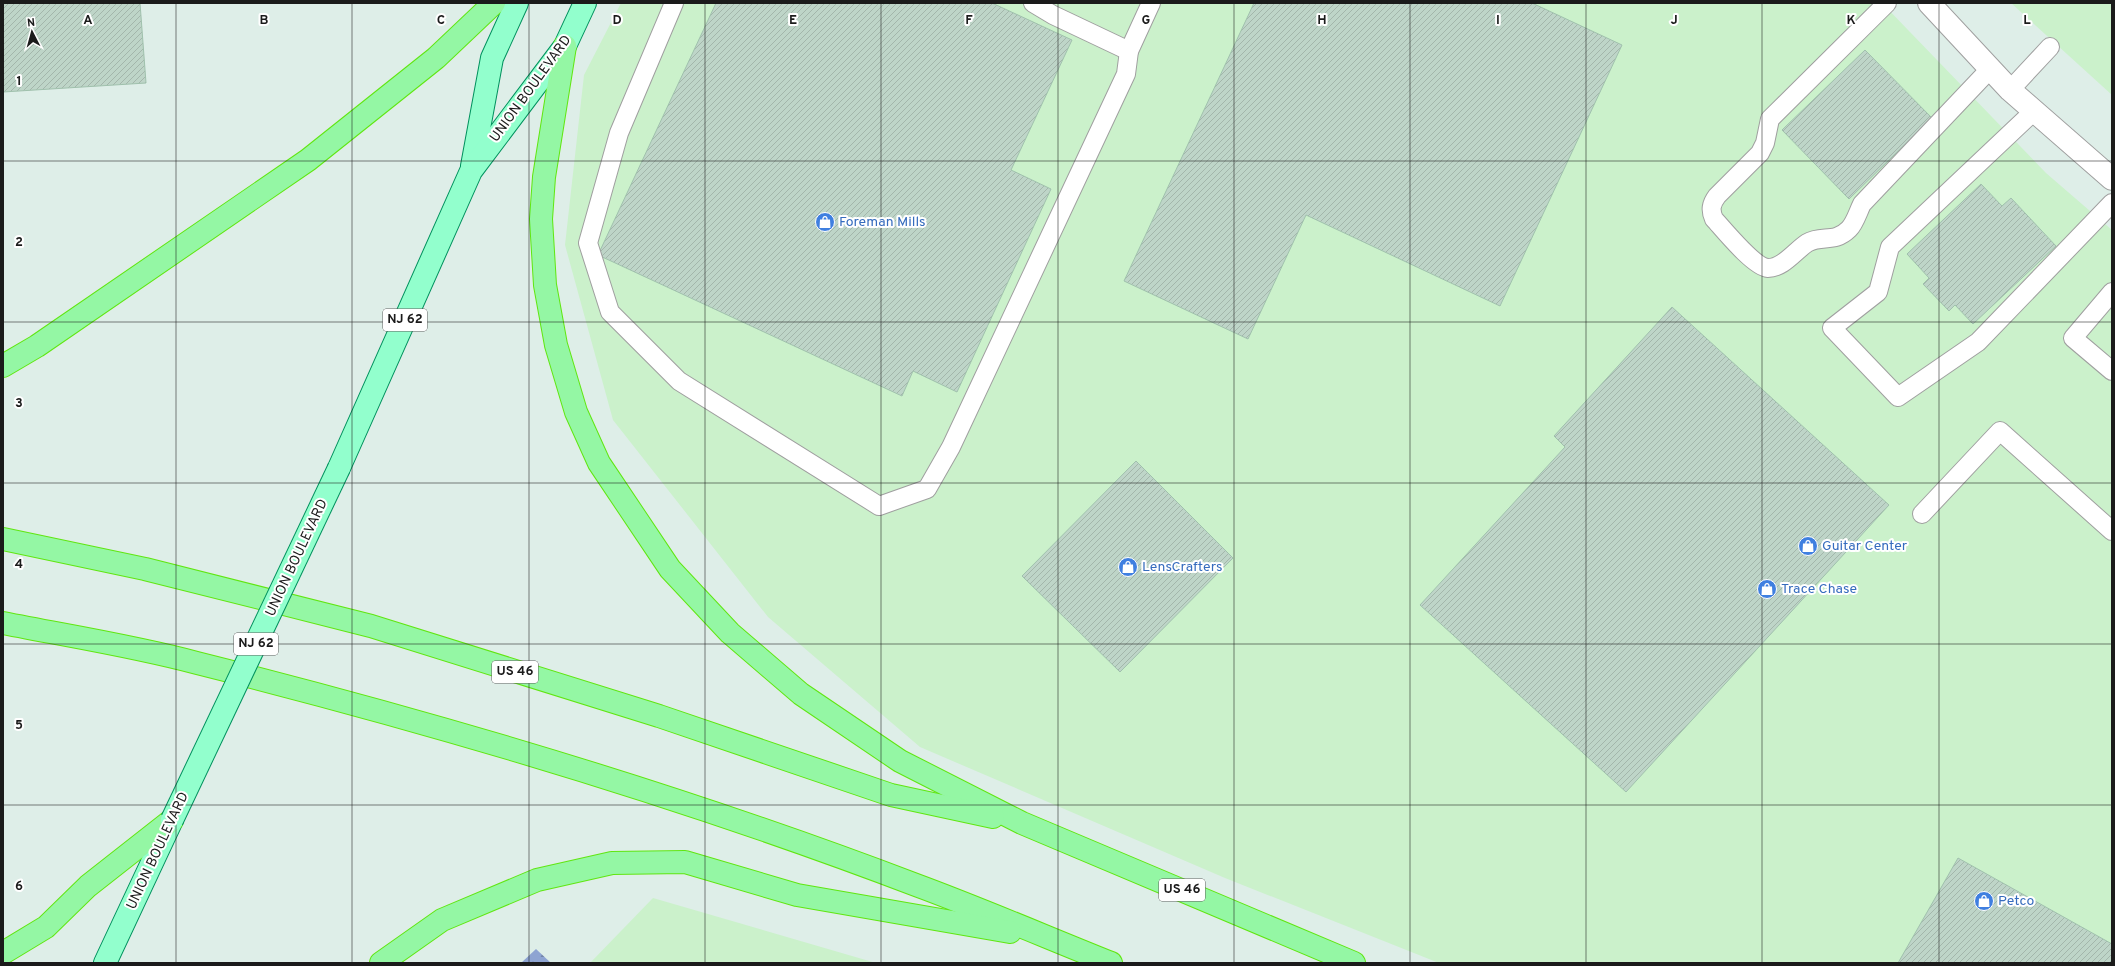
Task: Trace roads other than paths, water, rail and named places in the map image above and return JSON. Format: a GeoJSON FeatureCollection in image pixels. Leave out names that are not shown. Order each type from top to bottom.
{"type":"FeatureCollection","features":[{"type":"Feature","properties":{"kind":"highway"},"geometry":{"type":"LineString","coordinates":[[3,366],[37,346],[308,160],[436,58],[494,3]]}},
{"type":"Feature","properties":{"kind":"highway"},"geometry":{"type":"LineString","coordinates":[[565,46],[544,177],[541,218],[545,285],[556,345],[565,378],[576,412],[599,463],[670,568],[730,633],[801,694],[900,761],[1022,823]]}},
{"type":"Feature","properties":{"kind":"highway","name":"US 46"},"geometry":{"type":"LineString","coordinates":[[3,539],[145,569],[371,626],[659,716],[891,795],[1022,823],[1354,963]]}},
{"type":"Feature","properties":{"kind":"highway"},"geometry":{"type":"LineString","coordinates":[[3,623],[194,662],[424,724],[587,772],[909,882],[1111,963]]}},
{"type":"Feature","properties":{"kind":"highway"},"geometry":{"type":"LineString","coordinates":[[3,953],[46,926],[88,886],[172,820]]}},
{"type":"Feature","properties":{"kind":"highway"},"geometry":{"type":"LineString","coordinates":[[381,963],[442,920],[537,880],[612,863],[685,862],[797,895],[1054,940]]}},
{"type":"Feature","properties":{"kind":"main road","name":"UNION BOULEVARD"},"geometry":{"type":"LineString","coordinates":[[471,171],[492,58],[517,3]]}},
{"type":"Feature","properties":{"kind":"main road","name":"UNION BOULEVARD"},"geometry":{"type":"LineString","coordinates":[[105,963],[339,468],[471,171],[565,46],[585,3]]}},
{"type":"Feature","properties":{"kind":"street"},"geometry":{"type":"LineString","coordinates":[[1930,3],[2010,90],[2112,179]]}},
{"type":"Feature","properties":{"kind":"lane"},"geometry":{"type":"LineString","coordinates":[[674,3],[618,132],[588,243],[610,312],[679,381],[879,506],[927,489],[951,447],[1126,74],[1129,51],[1151,3]]}},
{"type":"Feature","properties":{"kind":"lane"},"geometry":{"type":"LineString","coordinates":[[1033,3],[1053,15],[1129,51]]}},
{"type":"Feature","properties":{"kind":"lane"},"geometry":{"type":"LineString","coordinates":[[1887,3],[1770,118],[1765,143],[1760,154],[1712,202],[1711,212],[1714,219],[1757,264],[1768,268],[1779,265],[1806,244],[1816,239],[1834,239],[1849,228],[1862,204],[1990,68]]}},
{"type":"Feature","properties":{"kind":"lane"},"geometry":{"type":"LineString","coordinates":[[2010,90],[2050,47]]}},
{"type":"Feature","properties":{"kind":"lane"},"geometry":{"type":"LineString","coordinates":[[2034,111],[1890,247],[1878,292],[1832,328],[1898,396],[1978,342],[2112,203]]}},
{"type":"Feature","properties":{"kind":"lane"},"geometry":{"type":"LineString","coordinates":[[2112,292],[2073,338],[2112,371]]}},
{"type":"Feature","properties":{"kind":"lane"},"geometry":{"type":"LineString","coordinates":[[1922,514],[2000,431],[2112,531]]}},
{"type":"Feature","properties":{"kind":"place","name":"Foreman Mills"},"geometry":{"type":"Point","coordinates":[825,222]}},
{"type":"Feature","properties":{"kind":"place","name":"Guitar Center"},"geometry":{"type":"Point","coordinates":[1808,546]}},
{"type":"Feature","properties":{"kind":"place","name":"LensCrafters"},"geometry":{"type":"Point","coordinates":[1128,567]}},
{"type":"Feature","properties":{"kind":"place","name":"Trace Chase"},"geometry":{"type":"Point","coordinates":[1767,589]}},
{"type":"Feature","properties":{"kind":"place","name":"Petco"},"geometry":{"type":"Point","coordinates":[1984,901]}}]}
